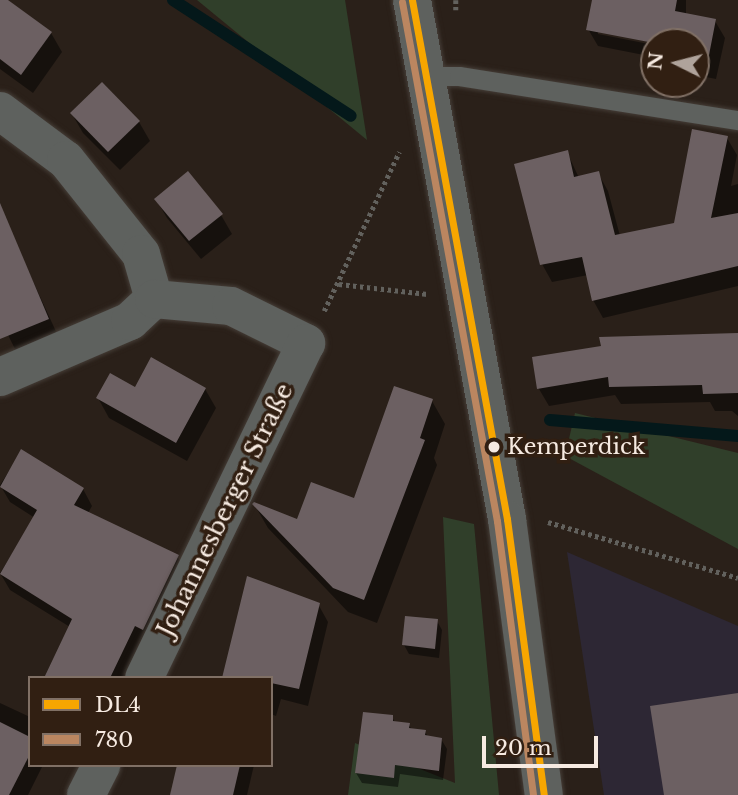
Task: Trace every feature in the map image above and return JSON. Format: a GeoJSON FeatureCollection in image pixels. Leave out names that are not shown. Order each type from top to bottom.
{"type":"FeatureCollection","features":[{"type":"Feature","properties":{"kind":"street"},"geometry":{"type":"LineString","coordinates":[[412,0],[507,519],[544,795]]}},
{"type":"Feature","properties":{"kind":"street"},"geometry":{"type":"LineString","coordinates":[[0,111],[66,160],[141,254],[154,299],[130,321],[0,377]]}},
{"type":"Feature","properties":{"kind":"street","name":"Johannesberger Straße"},"geometry":{"type":"LineString","coordinates":[[145,676],[306,342],[231,306],[154,299]]}},
{"type":"Feature","properties":{"kind":"street"},"geometry":{"type":"LineString","coordinates":[[86,795],[100,767]]}},
{"type":"Feature","properties":{"kind":"lane"},"geometry":{"type":"LineString","coordinates":[[425,76],[459,76],[738,120]]}},
{"type":"Feature","properties":{"kind":"path"},"geometry":{"type":"LineString","coordinates":[[400,151],[339,284],[439,295]]}},
{"type":"Feature","properties":{"kind":"path"},"geometry":{"type":"LineString","coordinates":[[507,519],[536,518],[738,578]]}},
{"type":"Feature","properties":{"kind":"shaded area"},"geometry":{"type":"Polygon","coordinates":[[[567,552],[738,626],[738,795],[604,795],[567,552]]]}},
{"type":"Feature","properties":{"kind":"green space"},"geometry":{"type":"Polygon","coordinates":[[[197,0],[345,0],[367,140],[197,0]]]}},
{"type":"Feature","properties":{"kind":"green space"},"geometry":{"type":"Polygon","coordinates":[[[575,413],[738,453],[738,549],[565,456],[575,413]]]}},
{"type":"Feature","properties":{"kind":"green space"},"geometry":{"type":"Polygon","coordinates":[[[443,517],[474,524],[499,795],[348,795],[355,743],[455,783],[443,517]]]}},
{"type":"Feature","properties":{"kind":"building"},"geometry":{"type":"Polygon","coordinates":[[[0,0],[8,0],[52,32],[21,75],[0,59],[0,0]]]}},
{"type":"Feature","properties":{"kind":"building"},"geometry":{"type":"Polygon","coordinates":[[[592,0],[677,0],[675,11],[716,19],[710,50],[710,28],[640,28],[640,40],[586,30],[592,0]]]}},
{"type":"Feature","properties":{"kind":"building"},"geometry":{"type":"Polygon","coordinates":[[[102,82],[140,121],[108,152],[70,113],[102,82]]]}},
{"type":"Feature","properties":{"kind":"building"},"geometry":{"type":"Polygon","coordinates":[[[692,129],[728,136],[711,218],[738,213],[738,266],[592,301],[582,257],[540,265],[514,164],[568,150],[574,177],[599,171],[615,235],[674,223],[692,129]]]}},
{"type":"Feature","properties":{"kind":"building"},"geometry":{"type":"Polygon","coordinates":[[[188,171],[223,214],[189,241],[154,199],[188,171]]]}},
{"type":"Feature","properties":{"kind":"building"},"geometry":{"type":"Polygon","coordinates":[[[0,203],[49,319],[0,339],[0,203]]]}},
{"type":"Feature","properties":{"kind":"building"},"geometry":{"type":"Polygon","coordinates":[[[738,333],[738,393],[703,394],[702,385],[609,387],[608,377],[537,389],[532,357],[601,346],[599,337],[738,333]]]}},
{"type":"Feature","properties":{"kind":"building"},"geometry":{"type":"Polygon","coordinates":[[[151,357],[206,388],[176,443],[96,398],[110,373],[135,387],[151,357]]]}},
{"type":"Feature","properties":{"kind":"building"},"geometry":{"type":"Polygon","coordinates":[[[394,386],[433,399],[420,438],[425,440],[364,600],[333,588],[252,504],[254,502],[297,519],[311,482],[354,498],[394,386]]]}},
{"type":"Feature","properties":{"kind":"building"},"geometry":{"type":"Polygon","coordinates":[[[21,449],[84,488],[74,505],[179,555],[143,630],[135,626],[111,676],[45,676],[72,619],[0,574],[37,510],[0,487],[21,449]]]}},
{"type":"Feature","properties":{"kind":"building"},"geometry":{"type":"Polygon","coordinates":[[[247,576],[320,603],[299,689],[273,683],[273,676],[222,676],[247,576]]]}},
{"type":"Feature","properties":{"kind":"building"},"geometry":{"type":"Polygon","coordinates":[[[405,616],[438,619],[435,649],[402,645],[405,616]]]}},
{"type":"Feature","properties":{"kind":"building"},"geometry":{"type":"Polygon","coordinates":[[[738,693],[738,795],[664,795],[650,706],[738,693]]]}},
{"type":"Feature","properties":{"kind":"building"},"geometry":{"type":"Polygon","coordinates":[[[363,712],[393,715],[393,721],[410,723],[409,728],[426,730],[425,735],[442,738],[439,771],[395,765],[394,778],[355,773],[363,712]]]}},
{"type":"Feature","properties":{"kind":"building"},"geometry":{"type":"Polygon","coordinates":[[[0,722],[28,736],[28,758],[9,795],[0,795],[0,722]]]}},
{"type":"Feature","properties":{"kind":"building"},"geometry":{"type":"Polygon","coordinates":[[[177,767],[240,767],[233,795],[170,795],[177,767]]]}},
{"type":"Feature","properties":{"kind":"waterway"},"geometry":{"type":"LineString","coordinates":[[173,0],[351,116]]}},
{"type":"Feature","properties":{"kind":"waterway"},"geometry":{"type":"LineString","coordinates":[[550,420],[738,436]]}},
{"type":"Feature","properties":{"kind":"transit line","name":"DL4"},"geometry":{"type":"LineString","coordinates":[[412,0],[507,519],[544,795]]}},
{"type":"Feature","properties":{"kind":"transit line","name":"780"},"geometry":{"type":"LineString","coordinates":[[402,2],[497,521],[533,795]]}},
{"type":"Feature","properties":{"kind":"place","name":"Kemperdick"},"geometry":{"type":"Point","coordinates":[494,447]}}]}
